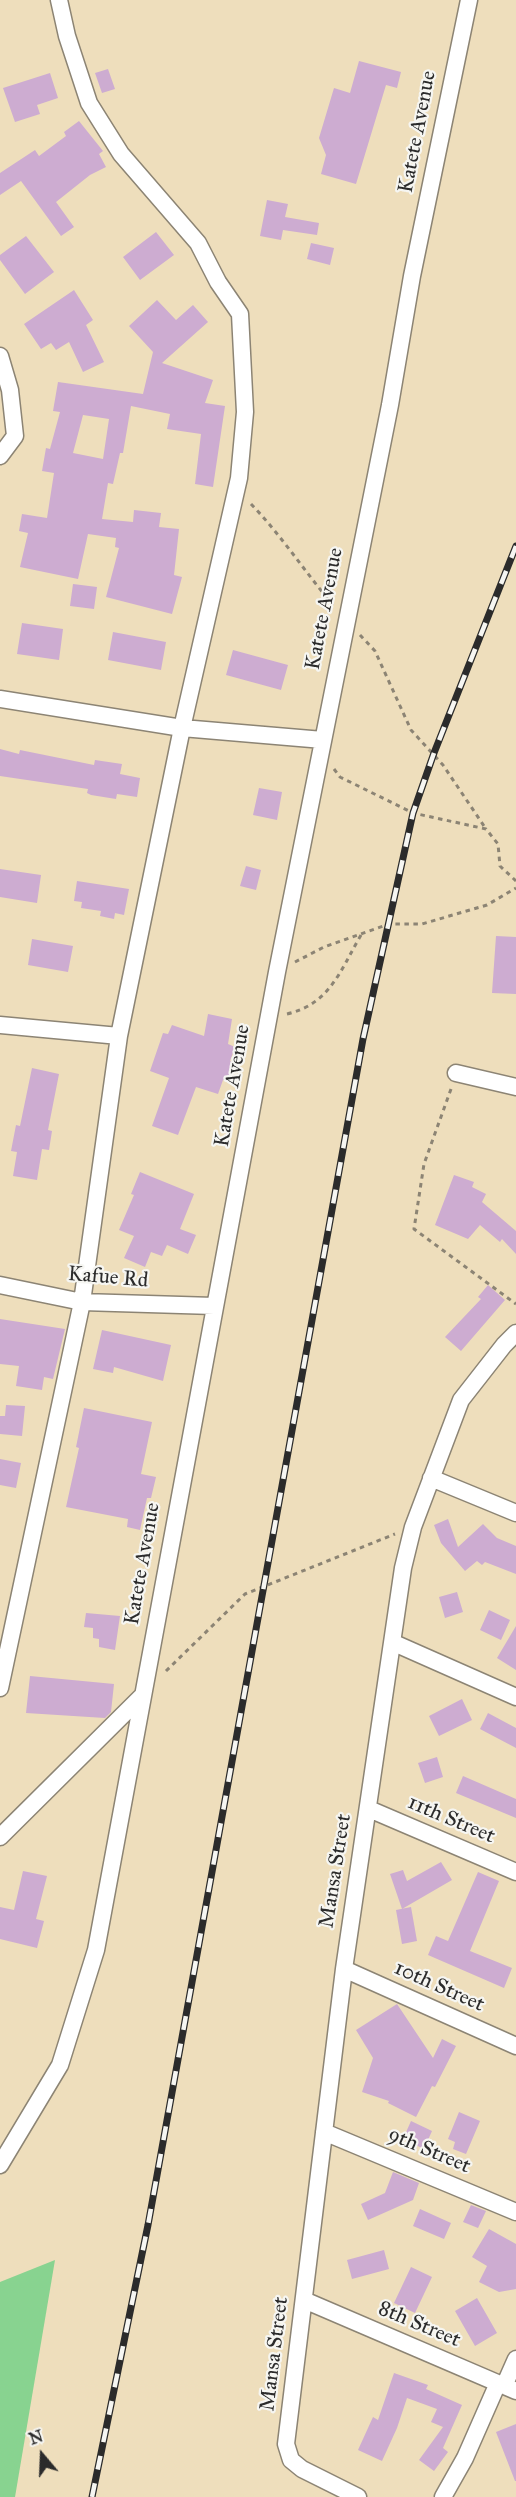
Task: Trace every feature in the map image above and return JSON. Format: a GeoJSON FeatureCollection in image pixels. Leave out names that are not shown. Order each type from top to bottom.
{"type":"FeatureCollection","features":[{"type":"Feature","properties":{"kind":"street"},"geometry":{"type":"LineString","coordinates":[[0,1688],[82,1302],[119,1036],[182,728],[237,489],[245,412],[240,314],[218,282],[198,243],[121,154],[89,103],[67,36],[59,0]]}},
{"type":"Feature","properties":{"kind":"street","name":"Katete Avenue"},"geometry":{"type":"LineString","coordinates":[[0,2165],[60,2065],[96,1950],[268,1018],[469,0]]}},
{"type":"Feature","properties":{"kind":"street"},"geometry":{"type":"LineString","coordinates":[[0,356],[10,390],[15,436],[0,456]]}},
{"type":"Feature","properties":{"kind":"street"},"geometry":{"type":"LineString","coordinates":[[0,699],[182,728],[322,747]]}},
{"type":"Feature","properties":{"kind":"street"},"geometry":{"type":"LineString","coordinates":[[0,1025],[119,1036]]}},
{"type":"Feature","properties":{"kind":"street"},"geometry":{"type":"LineString","coordinates":[[456,1073],[516,1087]]}},
{"type":"Feature","properties":{"kind":"street","name":"Kafue Rd"},"geometry":{"type":"LineString","coordinates":[[0,1285],[82,1302],[214,1306]]}},
{"type":"Feature","properties":{"kind":"street","name":"Mansa Street"},"geometry":{"type":"LineString","coordinates":[[358,2497],[302,2469],[291,2460],[286,2444],[344,1970],[403,1568],[414,1527],[430,1478],[461,1400],[516,1333]]}},
{"type":"Feature","properties":{"kind":"street"},"geometry":{"type":"LineString","coordinates":[[430,1478],[516,1513]]}},
{"type":"Feature","properties":{"kind":"street"},"geometry":{"type":"LineString","coordinates":[[393,1643],[516,1697]]}},
{"type":"Feature","properties":{"kind":"street"},"geometry":{"type":"LineString","coordinates":[[0,1837],[141,1697]]}},
{"type":"Feature","properties":{"kind":"street","name":"11th Street"},"geometry":{"type":"LineString","coordinates":[[369,1809],[516,1872]]}},
{"type":"Feature","properties":{"kind":"street","name":"10th Street"},"geometry":{"type":"LineString","coordinates":[[344,1970],[516,2046]]}},
{"type":"Feature","properties":{"kind":"street","name":"9th Street"},"geometry":{"type":"LineString","coordinates":[[324,2132],[516,2212]]}},
{"type":"Feature","properties":{"kind":"street","name":"8th Street"},"geometry":{"type":"LineString","coordinates":[[304,2300],[506,2387]]}},
{"type":"Feature","properties":{"kind":"street"},"geometry":{"type":"LineString","coordinates":[[443,2497],[506,2387],[516,2359]]}},
{"type":"Feature","properties":{"kind":"path"},"geometry":{"type":"LineString","coordinates":[[237,489],[275,529],[304,571],[375,651],[411,730],[458,784],[498,844],[500,866],[516,881]]}},
{"type":"Feature","properties":{"kind":"path"},"geometry":{"type":"LineString","coordinates":[[322,747],[340,777],[413,813],[486,829]]}},
{"type":"Feature","properties":{"kind":"path"},"geometry":{"type":"LineString","coordinates":[[277,972],[324,947],[388,924],[422,924],[486,905],[516,888]]}},
{"type":"Feature","properties":{"kind":"path"},"geometry":{"type":"LineString","coordinates":[[268,1018],[307,1010],[326,993],[362,934]]}},
{"type":"Feature","properties":{"kind":"path"},"geometry":{"type":"LineString","coordinates":[[456,1073],[424,1164],[414,1229],[516,1304]]}},
{"type":"Feature","properties":{"kind":"path"},"geometry":{"type":"LineString","coordinates":[[161,1676],[205,1630],[245,1594],[414,1527]]}},
{"type":"Feature","properties":{"kind":"green space"},"geometry":{"type":"Polygon","coordinates":[[[55,2260],[15,2497],[0,2497],[0,2282],[55,2260]]]}},
{"type":"Feature","properties":{"kind":"building"},"geometry":{"type":"Polygon","coordinates":[[[359,61],[401,72],[397,88],[386,85],[356,184],[321,174],[326,155],[319,138],[334,88],[350,93],[359,61]]]}},
{"type":"Feature","properties":{"kind":"building"},"geometry":{"type":"Polygon","coordinates":[[[108,69],[115,89],[102,93],[95,73],[108,69]]]}},
{"type":"Feature","properties":{"kind":"building"},"geometry":{"type":"Polygon","coordinates":[[[50,73],[58,98],[37,105],[40,114],[15,122],[3,88],[50,73]]]}},
{"type":"Feature","properties":{"kind":"building"},"geometry":{"type":"Polygon","coordinates":[[[79,121],[103,151],[99,154],[106,167],[90,175],[56,202],[74,227],[61,236],[21,181],[0,195],[0,173],[35,150],[39,156],[66,136],[64,132],[79,121]]]}},
{"type":"Feature","properties":{"kind":"building"},"geometry":{"type":"Polygon","coordinates":[[[267,200],[288,204],[285,217],[319,223],[317,235],[283,230],[281,240],[260,236],[267,200]]]}},
{"type":"Feature","properties":{"kind":"building"},"geometry":{"type":"Polygon","coordinates":[[[156,232],[174,255],[140,280],[123,257],[156,232]]]}},
{"type":"Feature","properties":{"kind":"building"},"geometry":{"type":"Polygon","coordinates":[[[26,236],[54,272],[25,294],[0,260],[0,255],[26,236]]]}},
{"type":"Feature","properties":{"kind":"building"},"geometry":{"type":"Polygon","coordinates":[[[311,243],[334,248],[330,265],[307,259],[311,243]]]}},
{"type":"Feature","properties":{"kind":"building"},"geometry":{"type":"Polygon","coordinates":[[[74,290],[93,320],[86,325],[104,362],[83,372],[69,342],[56,350],[51,343],[41,349],[24,324],[74,290]]]}},
{"type":"Feature","properties":{"kind":"building"},"geometry":{"type":"Polygon","coordinates":[[[157,300],[176,320],[193,305],[208,322],[162,363],[213,380],[205,403],[225,406],[213,487],[195,484],[201,434],[167,429],[170,414],[131,406],[123,453],[120,453],[113,484],[108,483],[102,519],[133,522],[134,510],[161,513],[159,527],[179,529],[174,575],[182,577],[172,614],[106,597],[119,548],[115,547],[116,538],[88,534],[78,579],[20,567],[28,533],[19,531],[22,514],[47,518],[54,473],[42,471],[46,448],[50,449],[60,412],[53,411],[58,382],[143,394],[153,352],[129,326],[157,300]],[[83,415],[73,453],[103,459],[109,419],[83,415]]]}},
{"type":"Feature","properties":{"kind":"building"},"geometry":{"type":"Polygon","coordinates":[[[73,584],[97,587],[94,609],[70,606],[73,584]]]}},
{"type":"Feature","properties":{"kind":"building"},"geometry":{"type":"Polygon","coordinates":[[[22,623],[63,629],[59,660],[17,654],[22,623]]]}},
{"type":"Feature","properties":{"kind":"building"},"geometry":{"type":"Polygon","coordinates":[[[113,632],[166,642],[161,670],[108,660],[113,632]]]}},
{"type":"Feature","properties":{"kind":"building"},"geometry":{"type":"Polygon","coordinates":[[[233,650],[288,665],[281,690],[226,675],[233,650]]]}},
{"type":"Feature","properties":{"kind":"building"},"geometry":{"type":"Polygon","coordinates":[[[0,749],[19,754],[20,750],[94,765],[95,760],[122,764],[120,774],[140,778],[137,797],[117,794],[116,799],[91,795],[87,793],[88,789],[0,776],[0,749]]]}},
{"type":"Feature","properties":{"kind":"building"},"geometry":{"type":"Polygon","coordinates":[[[259,788],[282,792],[277,820],[253,815],[259,788]]]}},
{"type":"Feature","properties":{"kind":"building"},"geometry":{"type":"Polygon","coordinates":[[[246,866],[261,870],[256,890],[240,886],[246,866]]]}},
{"type":"Feature","properties":{"kind":"building"},"geometry":{"type":"Polygon","coordinates":[[[0,869],[41,875],[37,903],[0,897],[0,869]]]}},
{"type":"Feature","properties":{"kind":"building"},"geometry":{"type":"Polygon","coordinates":[[[77,881],[129,889],[124,915],[115,913],[114,919],[100,916],[101,911],[81,908],[82,902],[74,901],[77,881]]]}},
{"type":"Feature","properties":{"kind":"building"},"geometry":{"type":"Polygon","coordinates":[[[496,936],[516,937],[516,994],[492,993],[496,936]]]}},
{"type":"Feature","properties":{"kind":"building"},"geometry":{"type":"Polygon","coordinates":[[[32,939],[73,946],[68,972],[28,965],[32,939]]]}},
{"type":"Feature","properties":{"kind":"building"},"geometry":{"type":"Polygon","coordinates":[[[208,1014],[232,1019],[228,1044],[235,1047],[230,1061],[234,1063],[228,1081],[223,1080],[218,1094],[196,1087],[178,1135],[152,1126],[169,1078],[150,1071],[163,1033],[168,1034],[172,1025],[204,1036],[208,1014]]]}},
{"type":"Feature","properties":{"kind":"building"},"geometry":{"type":"Polygon","coordinates":[[[32,1068],[59,1074],[48,1130],[52,1131],[49,1150],[42,1149],[37,1180],[13,1176],[17,1152],[11,1151],[16,1125],[20,1126],[32,1068]]]}},
{"type":"Feature","properties":{"kind":"building"},"geometry":{"type":"Polygon","coordinates":[[[140,1172],[194,1194],[180,1229],[196,1235],[188,1254],[167,1245],[162,1256],[151,1252],[145,1267],[124,1258],[134,1236],[119,1230],[134,1195],[131,1194],[140,1172]]]}},
{"type":"Feature","properties":{"kind":"building"},"geometry":{"type":"Polygon","coordinates":[[[454,1175],[474,1182],[472,1187],[486,1194],[482,1202],[516,1231],[516,1254],[502,1239],[500,1242],[480,1225],[468,1239],[435,1225],[454,1175]]]}},
{"type":"Feature","properties":{"kind":"building"},"geometry":{"type":"Polygon","coordinates":[[[488,1285],[505,1300],[461,1351],[445,1337],[481,1299],[478,1297],[488,1285]]]}},
{"type":"Feature","properties":{"kind":"building"},"geometry":{"type":"Polygon","coordinates":[[[0,1319],[65,1329],[53,1379],[44,1377],[42,1390],[16,1386],[19,1366],[0,1364],[0,1319]]]}},
{"type":"Feature","properties":{"kind":"building"},"geometry":{"type":"Polygon","coordinates":[[[102,1330],[171,1345],[163,1381],[114,1367],[113,1373],[93,1369],[102,1330]]]}},
{"type":"Feature","properties":{"kind":"building"},"geometry":{"type":"Polygon","coordinates":[[[6,1405],[25,1406],[22,1436],[0,1434],[0,1416],[5,1416],[6,1405]]]}},
{"type":"Feature","properties":{"kind":"building"},"geometry":{"type":"Polygon","coordinates":[[[84,1408],[152,1422],[141,1474],[156,1477],[151,1498],[147,1498],[140,1530],[127,1527],[128,1519],[66,1507],[79,1448],[76,1447],[84,1408]]]}},
{"type":"Feature","properties":{"kind":"building"},"geometry":{"type":"Polygon","coordinates":[[[0,1459],[21,1463],[16,1488],[0,1485],[0,1459]]]}},
{"type":"Feature","properties":{"kind":"building"},"geometry":{"type":"Polygon","coordinates":[[[448,1519],[458,1547],[483,1524],[497,1538],[516,1546],[516,1574],[485,1562],[482,1565],[477,1561],[465,1571],[441,1543],[434,1525],[448,1519]]]}},
{"type":"Feature","properties":{"kind":"building"},"geometry":{"type":"Polygon","coordinates":[[[457,1592],[463,1612],[445,1618],[439,1597],[457,1592]]]}},
{"type":"Feature","properties":{"kind":"building"},"geometry":{"type":"Polygon","coordinates":[[[489,1610],[510,1620],[501,1640],[480,1630],[489,1610]]]}},
{"type":"Feature","properties":{"kind":"building"},"geometry":{"type":"Polygon","coordinates":[[[86,1613],[120,1616],[115,1650],[99,1647],[99,1639],[93,1638],[93,1628],[84,1627],[86,1613]]]}},
{"type":"Feature","properties":{"kind":"building"},"geometry":{"type":"Polygon","coordinates":[[[516,1626],[516,1670],[497,1658],[516,1626]]]}},
{"type":"Feature","properties":{"kind":"building"},"geometry":{"type":"Polygon","coordinates":[[[30,1676],[114,1684],[111,1712],[105,1718],[26,1713],[30,1676]]]}},
{"type":"Feature","properties":{"kind":"building"},"geometry":{"type":"Polygon","coordinates":[[[462,1699],[472,1720],[439,1736],[429,1716],[462,1699]]]}},
{"type":"Feature","properties":{"kind":"building"},"geometry":{"type":"Polygon","coordinates":[[[488,1713],[516,1728],[516,1748],[480,1729],[488,1713]]]}},
{"type":"Feature","properties":{"kind":"building"},"geometry":{"type":"Polygon","coordinates":[[[437,1757],[443,1777],[425,1783],[418,1763],[437,1757]]]}},
{"type":"Feature","properties":{"kind":"building"},"geometry":{"type":"Polygon","coordinates":[[[463,1776],[516,1799],[516,1818],[456,1793],[463,1776]]]}},
{"type":"Feature","properties":{"kind":"building"},"geometry":{"type":"Polygon","coordinates":[[[441,1862],[452,1880],[402,1909],[390,1874],[403,1870],[407,1881],[441,1862]]]}},
{"type":"Feature","properties":{"kind":"building"},"geometry":{"type":"Polygon","coordinates":[[[23,1871],[47,1876],[36,1919],[44,1921],[37,1948],[0,1939],[0,1907],[14,1910],[23,1871]]]}},
{"type":"Feature","properties":{"kind":"building"},"geometry":{"type":"Polygon","coordinates":[[[478,1872],[499,1881],[470,1951],[512,1968],[504,1988],[428,1955],[436,1936],[448,1941],[478,1872]]]}},
{"type":"Feature","properties":{"kind":"building"},"geometry":{"type":"Polygon","coordinates":[[[411,1907],[417,1941],[402,1944],[396,1910],[411,1907]]]}},
{"type":"Feature","properties":{"kind":"building"},"geometry":{"type":"Polygon","coordinates":[[[397,2004],[433,2058],[442,2039],[456,2046],[435,2087],[432,2086],[416,2117],[388,2103],[389,2101],[362,2092],[373,2058],[356,2030],[397,2004]]]}},
{"type":"Feature","properties":{"kind":"building"},"geometry":{"type":"Polygon","coordinates":[[[459,2112],[480,2121],[466,2154],[453,2149],[455,2142],[448,2139],[459,2112]]]}},
{"type":"Feature","properties":{"kind":"building"},"geometry":{"type":"Polygon","coordinates":[[[411,2121],[432,2131],[424,2149],[403,2139],[411,2121]]]}},
{"type":"Feature","properties":{"kind":"building"},"geometry":{"type":"Polygon","coordinates":[[[393,2172],[419,2183],[413,2200],[368,2220],[361,2204],[385,2193],[393,2172]]]}},
{"type":"Feature","properties":{"kind":"building"},"geometry":{"type":"Polygon","coordinates":[[[471,2205],[486,2211],[478,2228],[463,2222],[471,2205]]]}},
{"type":"Feature","properties":{"kind":"building"},"geometry":{"type":"Polygon","coordinates":[[[420,2209],[451,2223],[444,2239],[413,2226],[420,2209]]]}},
{"type":"Feature","properties":{"kind":"building"},"geometry":{"type":"Polygon","coordinates":[[[489,2229],[516,2244],[516,2289],[499,2292],[479,2282],[487,2266],[472,2257],[489,2229]]]}},
{"type":"Feature","properties":{"kind":"building"},"geometry":{"type":"Polygon","coordinates":[[[384,2250],[389,2269],[352,2279],[347,2260],[384,2250]]]}},
{"type":"Feature","properties":{"kind":"building"},"geometry":{"type":"Polygon","coordinates":[[[411,2267],[432,2277],[415,2313],[394,2303],[411,2267]]]}},
{"type":"Feature","properties":{"kind":"building"},"geometry":{"type":"Polygon","coordinates":[[[477,2298],[497,2333],[475,2346],[455,2311],[477,2298]]]}},
{"type":"Feature","properties":{"kind":"building"},"geometry":{"type":"Polygon","coordinates":[[[394,2373],[428,2385],[426,2389],[462,2405],[443,2448],[448,2452],[434,2471],[419,2460],[443,2427],[431,2422],[437,2409],[407,2398],[382,2461],[358,2450],[373,2417],[378,2420],[394,2373]]]}},
{"type":"Feature","properties":{"kind":"building"},"geometry":{"type":"Polygon","coordinates":[[[516,2424],[516,2481],[515,2481],[496,2432],[516,2424]]]}},
{"type":"Feature","properties":{"kind":"railway"},"geometry":{"type":"LineString","coordinates":[[92,2497],[148,2225],[363,1039],[413,813],[434,753],[516,546]]}}]}
